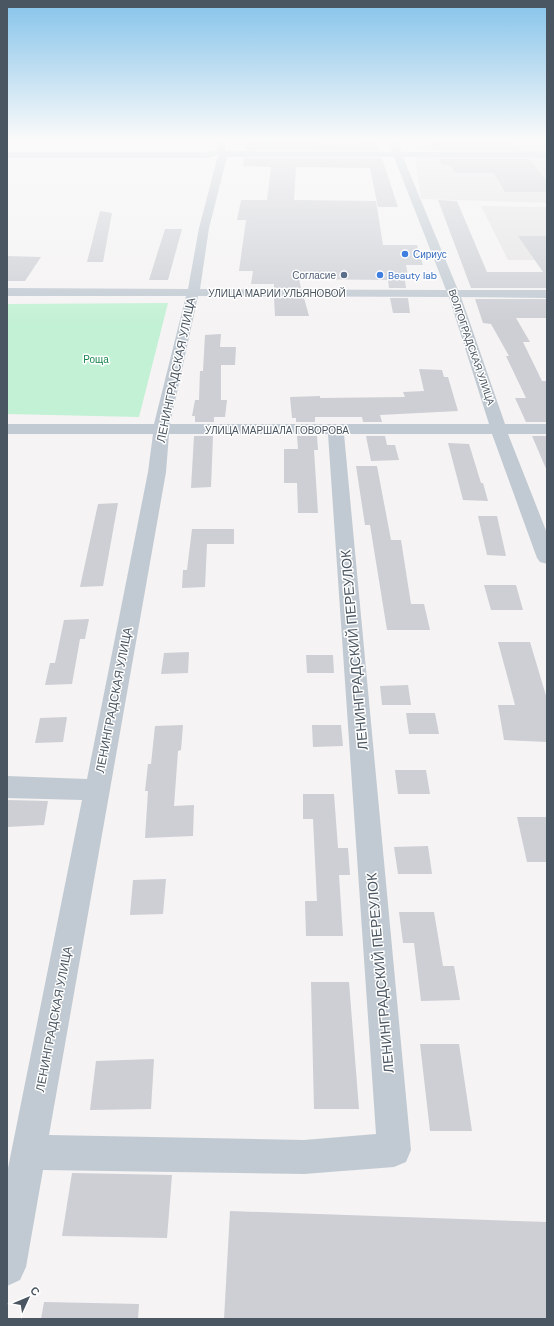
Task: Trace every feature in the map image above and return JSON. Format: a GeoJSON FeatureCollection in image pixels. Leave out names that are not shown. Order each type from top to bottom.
{"type":"FeatureCollection","features":[{"type":"Feature","properties":{"kind":"street","name":"ЛЕНИНГРАДСКАЯ УЛИЦА"},"geometry":{"type":"LineString","coordinates":[[7,1267],[157,472],[162,430],[193,293],[209,200]]}},
{"type":"Feature","properties":{"kind":"street","name":"ВОЛГОГРАДСКАЯ УЛИЦА"},"geometry":{"type":"LineString","coordinates":[[416,200],[454,294],[499,430],[547,558]]}},
{"type":"Feature","properties":{"kind":"street","name":"УЛИЦА МАРИИ УЛЬЯНОВОЙ"},"geometry":{"type":"LineString","coordinates":[[7,292],[547,294]]}},
{"type":"Feature","properties":{"kind":"street","name":"УЛИЦА МАРШАЛА ГОВОРОВА"},"geometry":{"type":"LineString","coordinates":[[7,429],[547,430]]}},
{"type":"Feature","properties":{"kind":"street","name":"ЛЕНИНГРАДСКИЙ ПЕРЕУЛОК"},"geometry":{"type":"LineString","coordinates":[[29,1152],[304,1157],[356,1155],[394,1150],[336,430]]}},
{"type":"Feature","properties":{"kind":"street"},"geometry":{"type":"LineString","coordinates":[[7,787],[97,790]]}},
{"type":"Feature","properties":{"kind":"shaded area"},"geometry":{"type":"Polygon","coordinates":[[[449,200],[547,200],[547,203],[449,200]]]}},
{"type":"Feature","properties":{"kind":"shaded area"},"geometry":{"type":"Polygon","coordinates":[[[481,206],[547,207],[547,260],[508,260],[481,206]]]}},
{"type":"Feature","properties":{"kind":"green space","name":"Роща"},"geometry":{"type":"Polygon","coordinates":[[[168,303],[139,417],[7,414],[7,304],[168,303]]]}},
{"type":"Feature","properties":{"kind":"building"},"geometry":{"type":"Polygon","coordinates":[[[241,200],[376,201],[383,245],[417,245],[423,265],[406,265],[409,280],[405,280],[406,288],[389,288],[388,280],[299,279],[301,288],[274,288],[274,284],[251,284],[253,271],[239,271],[246,220],[237,220],[241,200]]]}},
{"type":"Feature","properties":{"kind":"building"},"geometry":{"type":"Polygon","coordinates":[[[377,200],[396,200],[398,207],[378,207],[377,200]]]}},
{"type":"Feature","properties":{"kind":"building"},"geometry":{"type":"Polygon","coordinates":[[[438,200],[457,201],[487,272],[543,272],[518,236],[547,236],[547,288],[471,288],[438,200]]]}},
{"type":"Feature","properties":{"kind":"building"},"geometry":{"type":"Polygon","coordinates":[[[100,211],[112,213],[103,262],[87,262],[100,211]]]}},
{"type":"Feature","properties":{"kind":"building"},"geometry":{"type":"Polygon","coordinates":[[[165,229],[182,229],[168,280],[149,280],[165,229]]]}},
{"type":"Feature","properties":{"kind":"building"},"geometry":{"type":"Polygon","coordinates":[[[7,256],[41,257],[25,281],[7,281],[7,256]]]}},
{"type":"Feature","properties":{"kind":"building"},"geometry":{"type":"Polygon","coordinates":[[[274,298],[304,298],[309,316],[275,316],[274,298]]]}},
{"type":"Feature","properties":{"kind":"building"},"geometry":{"type":"Polygon","coordinates":[[[390,298],[408,298],[410,313],[393,313],[390,298]]]}},
{"type":"Feature","properties":{"kind":"building"},"geometry":{"type":"Polygon","coordinates":[[[475,299],[547,299],[547,318],[516,318],[530,342],[523,342],[542,381],[547,381],[547,422],[526,422],[515,398],[526,398],[506,356],[509,356],[491,324],[483,323],[475,299]]]}},
{"type":"Feature","properties":{"kind":"building"},"geometry":{"type":"Polygon","coordinates":[[[221,334],[220,347],[236,347],[235,365],[221,365],[221,400],[227,400],[225,417],[214,417],[214,422],[195,422],[195,416],[192,416],[195,400],[199,400],[200,371],[203,371],[205,335],[221,334]]]}},
{"type":"Feature","properties":{"kind":"building"},"geometry":{"type":"Polygon","coordinates":[[[419,369],[442,370],[444,377],[448,377],[458,411],[380,415],[382,422],[363,422],[362,417],[315,417],[315,422],[296,422],[296,418],[292,418],[290,397],[405,397],[403,392],[424,391],[419,369]]]}},
{"type":"Feature","properties":{"kind":"building"},"geometry":{"type":"Polygon","coordinates":[[[194,436],[213,436],[211,487],[191,488],[194,436]]]}},
{"type":"Feature","properties":{"kind":"building"},"geometry":{"type":"Polygon","coordinates":[[[297,436],[317,436],[318,450],[314,450],[318,513],[298,513],[297,483],[284,483],[284,449],[298,449],[297,436]]]}},
{"type":"Feature","properties":{"kind":"building"},"geometry":{"type":"Polygon","coordinates":[[[366,436],[385,436],[387,445],[395,445],[399,460],[371,461],[366,436]]]}},
{"type":"Feature","properties":{"kind":"building"},"geometry":{"type":"Polygon","coordinates":[[[532,436],[547,436],[547,471],[532,436]]]}},
{"type":"Feature","properties":{"kind":"building"},"geometry":{"type":"Polygon","coordinates":[[[448,443],[469,444],[488,501],[463,500],[448,443]]]}},
{"type":"Feature","properties":{"kind":"building"},"geometry":{"type":"Polygon","coordinates":[[[356,466],[377,466],[391,540],[401,540],[411,604],[424,604],[430,630],[387,630],[370,525],[365,525],[356,466]]]}},
{"type":"Feature","properties":{"kind":"building"},"geometry":{"type":"Polygon","coordinates":[[[118,503],[103,586],[80,587],[98,504],[118,503]]]}},
{"type":"Feature","properties":{"kind":"building"},"geometry":{"type":"Polygon","coordinates":[[[478,516],[497,516],[506,556],[487,555],[478,516]]]}},
{"type":"Feature","properties":{"kind":"building"},"geometry":{"type":"Polygon","coordinates":[[[192,529],[234,529],[234,544],[207,544],[205,587],[182,588],[183,570],[187,570],[192,529]]]}},
{"type":"Feature","properties":{"kind":"building"},"geometry":{"type":"Polygon","coordinates":[[[484,585],[516,585],[523,610],[491,610],[484,585]]]}},
{"type":"Feature","properties":{"kind":"building"},"geometry":{"type":"Polygon","coordinates":[[[89,619],[85,639],[80,639],[72,684],[45,685],[50,663],[55,663],[64,620],[89,619]]]}},
{"type":"Feature","properties":{"kind":"building"},"geometry":{"type":"Polygon","coordinates":[[[498,642],[530,642],[547,699],[547,742],[504,740],[498,705],[515,705],[498,642]]]}},
{"type":"Feature","properties":{"kind":"building"},"geometry":{"type":"Polygon","coordinates":[[[189,652],[188,673],[161,674],[164,653],[189,652]]]}},
{"type":"Feature","properties":{"kind":"building"},"geometry":{"type":"Polygon","coordinates":[[[306,655],[333,655],[334,673],[307,673],[306,655]]]}},
{"type":"Feature","properties":{"kind":"building"},"geometry":{"type":"Polygon","coordinates":[[[408,685],[411,705],[382,705],[380,686],[408,685]]]}},
{"type":"Feature","properties":{"kind":"building"},"geometry":{"type":"Polygon","coordinates":[[[406,713],[435,713],[439,734],[409,734],[406,713]]]}},
{"type":"Feature","properties":{"kind":"building"},"geometry":{"type":"Polygon","coordinates":[[[67,717],[63,742],[35,743],[40,718],[67,717]]]}},
{"type":"Feature","properties":{"kind":"building"},"geometry":{"type":"Polygon","coordinates":[[[183,725],[181,750],[178,751],[174,806],[194,805],[193,836],[145,838],[148,791],[145,791],[148,764],[151,764],[155,726],[183,725]]]}},
{"type":"Feature","properties":{"kind":"building"},"geometry":{"type":"Polygon","coordinates":[[[312,725],[341,725],[343,746],[313,747],[312,725]]]}},
{"type":"Feature","properties":{"kind":"building"},"geometry":{"type":"Polygon","coordinates":[[[395,770],[426,770],[430,794],[398,794],[395,770]]]}},
{"type":"Feature","properties":{"kind":"building"},"geometry":{"type":"Polygon","coordinates":[[[303,794],[334,794],[338,848],[348,848],[350,875],[339,875],[343,936],[306,936],[305,901],[317,901],[313,819],[303,819],[303,794]]]}},
{"type":"Feature","properties":{"kind":"building"},"geometry":{"type":"Polygon","coordinates":[[[7,800],[48,801],[44,825],[7,827],[7,800]]]}},
{"type":"Feature","properties":{"kind":"building"},"geometry":{"type":"Polygon","coordinates":[[[517,817],[547,817],[547,862],[527,862],[517,817]]]}},
{"type":"Feature","properties":{"kind":"building"},"geometry":{"type":"Polygon","coordinates":[[[428,846],[432,874],[398,874],[394,847],[428,846]]]}},
{"type":"Feature","properties":{"kind":"building"},"geometry":{"type":"Polygon","coordinates":[[[166,879],[163,914],[130,915],[133,880],[166,879]]]}},
{"type":"Feature","properties":{"kind":"building"},"geometry":{"type":"Polygon","coordinates":[[[399,912],[434,912],[443,966],[454,966],[460,1000],[421,1001],[414,943],[403,943],[399,912]]]}},
{"type":"Feature","properties":{"kind":"building"},"geometry":{"type":"Polygon","coordinates":[[[311,982],[349,982],[359,1109],[314,1109],[311,982]]]}},
{"type":"Feature","properties":{"kind":"building"},"geometry":{"type":"Polygon","coordinates":[[[420,1044],[459,1044],[472,1131],[430,1131],[420,1044]]]}},
{"type":"Feature","properties":{"kind":"building"},"geometry":{"type":"Polygon","coordinates":[[[154,1059],[151,1109],[90,1110],[96,1061],[154,1059]]]}},
{"type":"Feature","properties":{"kind":"building"},"geometry":{"type":"Polygon","coordinates":[[[72,1173],[172,1175],[167,1238],[62,1236],[72,1173]]]}},
{"type":"Feature","properties":{"kind":"building"},"geometry":{"type":"Polygon","coordinates":[[[230,1211],[547,1222],[547,1319],[224,1319],[230,1211]]]}},
{"type":"Feature","properties":{"kind":"building"},"geometry":{"type":"Polygon","coordinates":[[[44,1302],[139,1304],[138,1319],[41,1319],[44,1302]]]}},
{"type":"Feature","properties":{"kind":"place","name":"Сириус"},"geometry":{"type":"Point","coordinates":[405,254]}},
{"type":"Feature","properties":{"kind":"place","name":"Согласие"},"geometry":{"type":"Point","coordinates":[344,275]}},
{"type":"Feature","properties":{"kind":"place","name":"Beauty lab"},"geometry":{"type":"Point","coordinates":[380,275]}}]}
